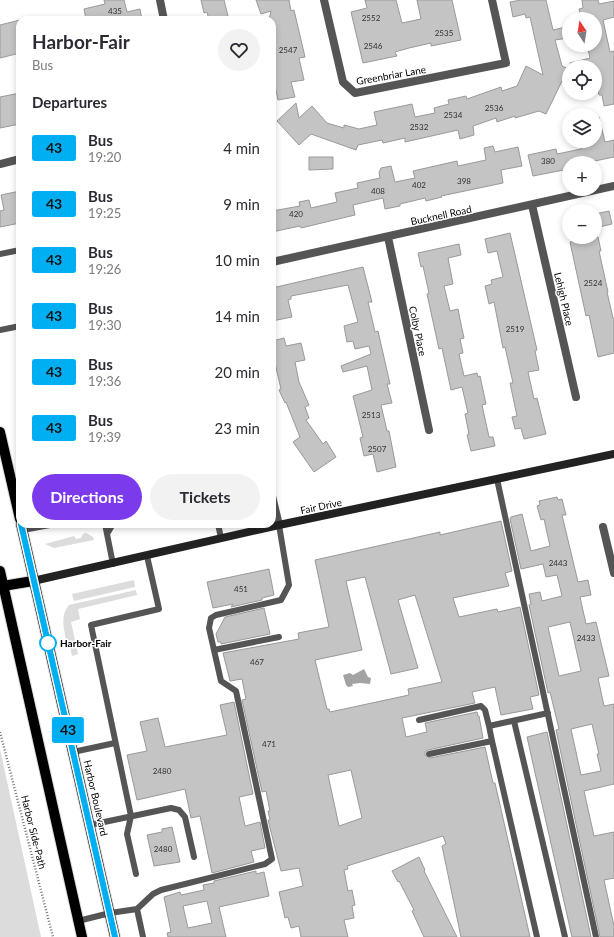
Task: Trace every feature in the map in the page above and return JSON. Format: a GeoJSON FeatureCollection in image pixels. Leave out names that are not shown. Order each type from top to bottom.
{"type":"FeatureCollection","features":[{"type":"Feature","properties":{"kind":"main road"},"geometry":{"type":"LineString","coordinates":[[0,432],[16,483]]}},
{"type":"Feature","properties":{"kind":"main road","name":"Fair Drive"},"geometry":{"type":"LineString","coordinates":[[276,527],[614,454]]}},
{"type":"Feature","properties":{"kind":"main road","name":"Harbor Boulevard"},"geometry":{"type":"LineString","coordinates":[[22,528],[33,581],[110,913],[114,937]]}},
{"type":"Feature","properties":{"kind":"main road","name":"Fair Drive"},"geometry":{"type":"LineString","coordinates":[[33,581],[269,528]]}},
{"type":"Feature","properties":{"kind":"main road"},"geometry":{"type":"LineString","coordinates":[[0,571],[2,586],[82,937]]}},
{"type":"Feature","properties":{"kind":"main road"},"geometry":{"type":"LineString","coordinates":[[2,586],[33,581]]}},
{"type":"Feature","properties":{"kind":"street"},"geometry":{"type":"LineString","coordinates":[[160,0],[163,16]]}},
{"type":"Feature","properties":{"kind":"street","name":"Greenbriar Lane"},"geometry":{"type":"LineString","coordinates":[[324,0],[343,82],[355,93],[506,63],[492,0]]}},
{"type":"Feature","properties":{"kind":"street"},"geometry":{"type":"LineString","coordinates":[[0,164],[16,160]]}},
{"type":"Feature","properties":{"kind":"street","name":"Bucknell Road"},"geometry":{"type":"LineString","coordinates":[[276,261],[532,206],[614,186]]}},
{"type":"Feature","properties":{"kind":"street","name":"Lehigh Place"},"geometry":{"type":"LineString","coordinates":[[532,206],[576,397]]}},
{"type":"Feature","properties":{"kind":"street","name":"Colby Place"},"geometry":{"type":"LineString","coordinates":[[388,237],[429,430]]}},
{"type":"Feature","properties":{"kind":"street"},"geometry":{"type":"LineString","coordinates":[[276,513],[279,526]]}},
{"type":"Feature","properties":{"kind":"street"},"geometry":{"type":"LineString","coordinates":[[603,527],[614,573]]}},
{"type":"Feature","properties":{"kind":"lane"},"geometry":{"type":"LineString","coordinates":[[0,254],[16,251]]}},
{"type":"Feature","properties":{"kind":"lane"},"geometry":{"type":"LineString","coordinates":[[0,330],[16,327]]}},
{"type":"Feature","properties":{"kind":"lane"},"geometry":{"type":"LineString","coordinates":[[498,479],[596,937]]}},
{"type":"Feature","properties":{"kind":"lane"},"geometry":{"type":"LineString","coordinates":[[78,921],[110,913],[136,909],[153,894],[160,890],[265,864],[272,859],[236,691],[221,681],[209,628],[211,618],[216,615],[281,600],[289,585],[279,526]]}},
{"type":"Feature","properties":{"kind":"lane"},"geometry":{"type":"LineString","coordinates":[[106,528],[113,564]]}},
{"type":"Feature","properties":{"kind":"lane"},"geometry":{"type":"LineString","coordinates":[[107,534],[111,528]]}},
{"type":"Feature","properties":{"kind":"lane"},"geometry":{"type":"LineString","coordinates":[[219,528],[221,538]]}},
{"type":"Feature","properties":{"kind":"lane"},"geometry":{"type":"LineString","coordinates":[[136,874],[127,834],[131,816],[91,625],[159,609],[147,556]]}},
{"type":"Feature","properties":{"kind":"lane"},"geometry":{"type":"LineString","coordinates":[[214,650],[279,637]]}},
{"type":"Feature","properties":{"kind":"lane"},"geometry":{"type":"LineString","coordinates":[[419,720],[481,706],[485,710],[537,937]]}},
{"type":"Feature","properties":{"kind":"lane"},"geometry":{"type":"LineString","coordinates":[[489,726],[548,713]]}},
{"type":"Feature","properties":{"kind":"lane"},"geometry":{"type":"LineString","coordinates":[[514,721],[564,937]]}},
{"type":"Feature","properties":{"kind":"lane"},"geometry":{"type":"LineString","coordinates":[[429,754],[492,741]]}},
{"type":"Feature","properties":{"kind":"lane"},"geometry":{"type":"LineString","coordinates":[[73,752],[115,742]]}},
{"type":"Feature","properties":{"kind":"lane"},"geometry":{"type":"LineString","coordinates":[[90,826],[171,808],[178,810],[185,817],[194,857]]}},
{"type":"Feature","properties":{"kind":"lane"},"geometry":{"type":"LineString","coordinates":[[136,909],[143,937]]}},
{"type":"Feature","properties":{"kind":"path","name":"Harbor Side-Path"},"geometry":{"type":"LineString","coordinates":[[0,732],[53,937]]}},
{"type":"Feature","properties":{"kind":"shaded area"},"geometry":{"type":"Polygon","coordinates":[[[86,533],[93,537],[94,540],[54,548],[45,544],[74,536],[76,539],[81,538],[83,534],[86,533]]]}},
{"type":"Feature","properties":{"kind":"shaded area"},"geometry":{"type":"Polygon","coordinates":[[[134,580],[135,587],[74,601],[72,594],[134,580]]]}},
{"type":"Feature","properties":{"kind":"shaded area"},"geometry":{"type":"Polygon","coordinates":[[[136,590],[137,595],[78,609],[80,619],[71,622],[78,654],[72,656],[69,640],[66,641],[63,622],[64,613],[69,605],[136,590]]]}},
{"type":"Feature","properties":{"kind":"shaded area"},"geometry":{"type":"Polygon","coordinates":[[[364,669],[368,677],[371,678],[370,684],[352,684],[353,686],[348,687],[346,685],[343,675],[350,673],[353,675],[364,669]]]}},
{"type":"Feature","properties":{"kind":"shaded area"},"geometry":{"type":"Polygon","coordinates":[[[0,749],[41,937],[0,937],[0,749]]]}},
{"type":"Feature","properties":{"kind":"building"},"geometry":{"type":"Polygon","coordinates":[[[104,0],[124,0],[127,12],[140,9],[141,16],[85,16],[84,9],[105,4],[104,0]]]}},
{"type":"Feature","properties":{"kind":"building"},"geometry":{"type":"Polygon","coordinates":[[[201,0],[224,0],[228,16],[208,16],[207,12],[204,13],[201,0]]]}},
{"type":"Feature","properties":{"kind":"building"},"geometry":{"type":"Polygon","coordinates":[[[256,0],[289,0],[291,11],[294,10],[305,57],[299,58],[304,80],[291,82],[295,97],[278,100],[276,91],[276,16],[270,16],[271,11],[261,14],[256,0]]]}},
{"type":"Feature","properties":{"kind":"building"},"geometry":{"type":"Polygon","coordinates":[[[365,0],[396,0],[402,23],[421,19],[417,0],[452,0],[461,40],[431,46],[431,43],[409,48],[395,52],[397,56],[363,63],[351,12],[367,8],[365,0]]]}},
{"type":"Feature","properties":{"kind":"building"},"geometry":{"type":"Polygon","coordinates":[[[521,0],[546,0],[553,30],[562,28],[562,39],[555,40],[562,66],[562,81],[546,114],[539,111],[515,118],[515,116],[497,122],[496,118],[473,126],[474,135],[460,139],[458,130],[405,142],[405,138],[383,143],[382,140],[358,145],[356,150],[311,134],[299,145],[277,121],[296,103],[299,118],[312,106],[327,123],[344,128],[344,125],[359,129],[377,125],[374,112],[412,104],[415,117],[435,113],[434,108],[449,104],[448,100],[466,96],[467,99],[501,87],[502,91],[517,86],[526,66],[543,75],[530,17],[526,18],[525,14],[513,17],[510,2],[521,0]]]}},
{"type":"Feature","properties":{"kind":"building"},"geometry":{"type":"Polygon","coordinates":[[[582,0],[598,0],[599,4],[614,1],[614,17],[603,20],[610,52],[614,51],[614,104],[604,106],[602,95],[602,60],[582,60],[590,58],[589,52],[602,52],[602,12],[580,12],[579,9],[583,8],[582,0]]]}},
{"type":"Feature","properties":{"kind":"building"},"geometry":{"type":"Polygon","coordinates":[[[16,21],[16,54],[0,58],[0,25],[16,21]]]}},
{"type":"Feature","properties":{"kind":"building"},"geometry":{"type":"Polygon","coordinates":[[[16,94],[16,125],[0,128],[0,97],[16,94]]]}},
{"type":"Feature","properties":{"kind":"building"},"geometry":{"type":"Polygon","coordinates":[[[602,130],[605,142],[614,140],[614,157],[602,159],[602,156],[562,156],[562,170],[533,176],[528,155],[556,149],[557,154],[581,149],[602,148],[602,130]]]}},
{"type":"Feature","properties":{"kind":"building"},"geometry":{"type":"Polygon","coordinates":[[[493,146],[495,152],[518,147],[522,166],[501,170],[503,183],[441,196],[442,197],[426,201],[425,198],[385,209],[383,198],[353,205],[355,215],[301,228],[300,226],[276,231],[276,210],[300,206],[299,202],[309,200],[311,208],[337,202],[335,193],[358,188],[357,183],[380,178],[379,172],[381,168],[391,166],[395,182],[415,178],[413,171],[457,161],[458,166],[486,160],[484,148],[493,146]]]}},
{"type":"Feature","properties":{"kind":"building"},"geometry":{"type":"Polygon","coordinates":[[[309,157],[333,157],[333,169],[309,170],[309,157]]]}},
{"type":"Feature","properties":{"kind":"building"},"geometry":{"type":"Polygon","coordinates":[[[16,192],[16,224],[0,227],[0,211],[4,210],[1,195],[16,192]]]}},
{"type":"Feature","properties":{"kind":"building"},"geometry":{"type":"Polygon","coordinates":[[[609,211],[612,224],[602,226],[602,212],[609,211]]]}},
{"type":"Feature","properties":{"kind":"building"},"geometry":{"type":"Polygon","coordinates":[[[510,233],[537,350],[535,351],[539,370],[528,372],[534,399],[537,398],[546,434],[524,439],[521,428],[515,429],[512,417],[517,416],[510,383],[513,383],[505,347],[503,348],[494,302],[489,304],[485,286],[492,284],[491,280],[503,277],[497,251],[488,253],[485,239],[510,233]]]}},
{"type":"Feature","properties":{"kind":"building"},"geometry":{"type":"Polygon","coordinates":[[[459,244],[461,255],[448,258],[453,284],[444,286],[450,311],[458,309],[464,338],[460,339],[463,353],[459,354],[464,376],[477,373],[478,377],[480,376],[486,404],[482,405],[489,437],[493,437],[495,446],[471,451],[467,435],[469,434],[465,414],[468,413],[462,387],[451,390],[442,348],[439,349],[427,294],[429,293],[423,266],[421,267],[418,253],[459,244]]]}},
{"type":"Feature","properties":{"kind":"building"},"geometry":{"type":"Polygon","coordinates":[[[570,244],[600,244],[601,251],[599,251],[607,292],[614,318],[614,353],[598,357],[589,315],[586,316],[570,244]]]}},
{"type":"Feature","properties":{"kind":"building"},"geometry":{"type":"Polygon","coordinates":[[[363,267],[372,302],[368,302],[375,332],[378,331],[390,384],[387,384],[392,403],[381,405],[387,431],[389,431],[396,467],[377,472],[373,454],[364,456],[360,438],[363,437],[353,396],[372,390],[367,366],[343,372],[341,366],[371,354],[369,346],[355,349],[353,341],[347,342],[344,326],[358,322],[348,285],[291,296],[291,299],[288,300],[292,317],[276,320],[276,287],[363,267]]]}},
{"type":"Feature","properties":{"kind":"building"},"geometry":{"type":"Polygon","coordinates":[[[284,338],[286,346],[301,343],[305,360],[295,362],[299,382],[309,405],[305,407],[309,418],[306,420],[323,444],[326,441],[336,457],[314,472],[293,442],[300,437],[286,402],[285,403],[279,390],[281,389],[276,367],[276,340],[284,338]]]}},
{"type":"Feature","properties":{"kind":"building"},"geometry":{"type":"Polygon","coordinates":[[[557,497],[558,500],[562,499],[566,515],[562,515],[578,582],[588,580],[591,595],[580,597],[586,624],[596,622],[609,676],[598,678],[604,706],[614,704],[614,784],[584,791],[594,836],[614,832],[614,878],[604,880],[614,926],[614,937],[600,937],[556,730],[559,729],[550,692],[548,693],[529,605],[531,604],[529,594],[540,592],[542,601],[562,596],[557,575],[546,577],[543,564],[521,569],[510,519],[511,517],[522,514],[531,551],[550,546],[544,519],[541,520],[537,506],[540,505],[539,501],[557,497]],[[570,622],[548,627],[559,676],[581,671],[570,622]],[[592,724],[571,729],[581,775],[601,771],[597,754],[599,754],[592,724]]]}},
{"type":"Feature","properties":{"kind":"building"},"geometry":{"type":"Polygon","coordinates":[[[501,521],[512,571],[505,573],[509,586],[453,598],[459,617],[497,609],[498,612],[520,607],[539,695],[530,697],[533,709],[501,715],[495,687],[472,692],[475,703],[402,718],[406,737],[427,732],[425,723],[477,712],[483,738],[428,750],[425,752],[425,755],[430,758],[485,747],[493,783],[495,783],[530,937],[461,937],[442,846],[446,844],[443,836],[347,866],[348,869],[344,870],[348,891],[352,890],[355,905],[352,906],[354,918],[344,920],[348,937],[301,937],[299,926],[291,928],[288,917],[285,918],[279,892],[303,886],[299,868],[281,871],[268,820],[270,820],[268,811],[270,811],[266,791],[262,792],[242,700],[246,699],[242,679],[230,681],[223,653],[299,639],[298,633],[329,627],[315,560],[440,532],[440,535],[501,521]],[[365,577],[346,581],[362,650],[315,660],[327,709],[329,709],[330,712],[409,695],[408,689],[442,682],[415,595],[398,600],[418,668],[391,674],[365,577]],[[351,770],[328,775],[339,826],[362,818],[351,770]]]}},
{"type":"Feature","properties":{"kind":"building"},"geometry":{"type":"Polygon","coordinates":[[[269,569],[274,595],[262,598],[262,600],[231,607],[233,604],[213,608],[207,582],[269,569]]]}},
{"type":"Feature","properties":{"kind":"building"},"geometry":{"type":"Polygon","coordinates":[[[264,608],[270,634],[221,644],[221,642],[218,642],[216,634],[225,617],[264,608]]]}},
{"type":"Feature","properties":{"kind":"building"},"geometry":{"type":"Polygon","coordinates":[[[234,702],[253,794],[239,797],[245,826],[260,822],[265,848],[251,851],[254,862],[212,873],[200,816],[191,818],[185,789],[137,800],[127,755],[147,751],[140,722],[158,718],[165,747],[227,735],[220,705],[234,702]]]}},
{"type":"Feature","properties":{"kind":"building"},"geometry":{"type":"Polygon","coordinates":[[[547,732],[591,937],[572,937],[527,737],[547,732]]]}},
{"type":"Feature","properties":{"kind":"building"},"geometry":{"type":"Polygon","coordinates":[[[172,827],[180,862],[154,866],[147,835],[162,832],[162,829],[172,827]]]}},
{"type":"Feature","properties":{"kind":"building"},"geometry":{"type":"Polygon","coordinates":[[[419,857],[425,870],[424,871],[457,937],[424,937],[412,911],[414,910],[392,871],[419,857]]]}},
{"type":"Feature","properties":{"kind":"building"},"geometry":{"type":"Polygon","coordinates":[[[256,871],[256,874],[264,872],[269,896],[219,907],[226,937],[168,937],[167,933],[171,932],[164,897],[180,892],[181,895],[204,890],[203,885],[214,883],[214,881],[256,871]],[[207,901],[183,906],[188,928],[212,923],[207,901]]]}},
{"type":"Feature","properties":{"kind":"bus line","name":"43"},"geometry":{"type":"LineString","coordinates":[[22,528],[115,937]]}},
{"type":"Feature","properties":{"kind":"place","name":"Harbor-Fair"},"geometry":{"type":"Point","coordinates":[48,643]}}]}
